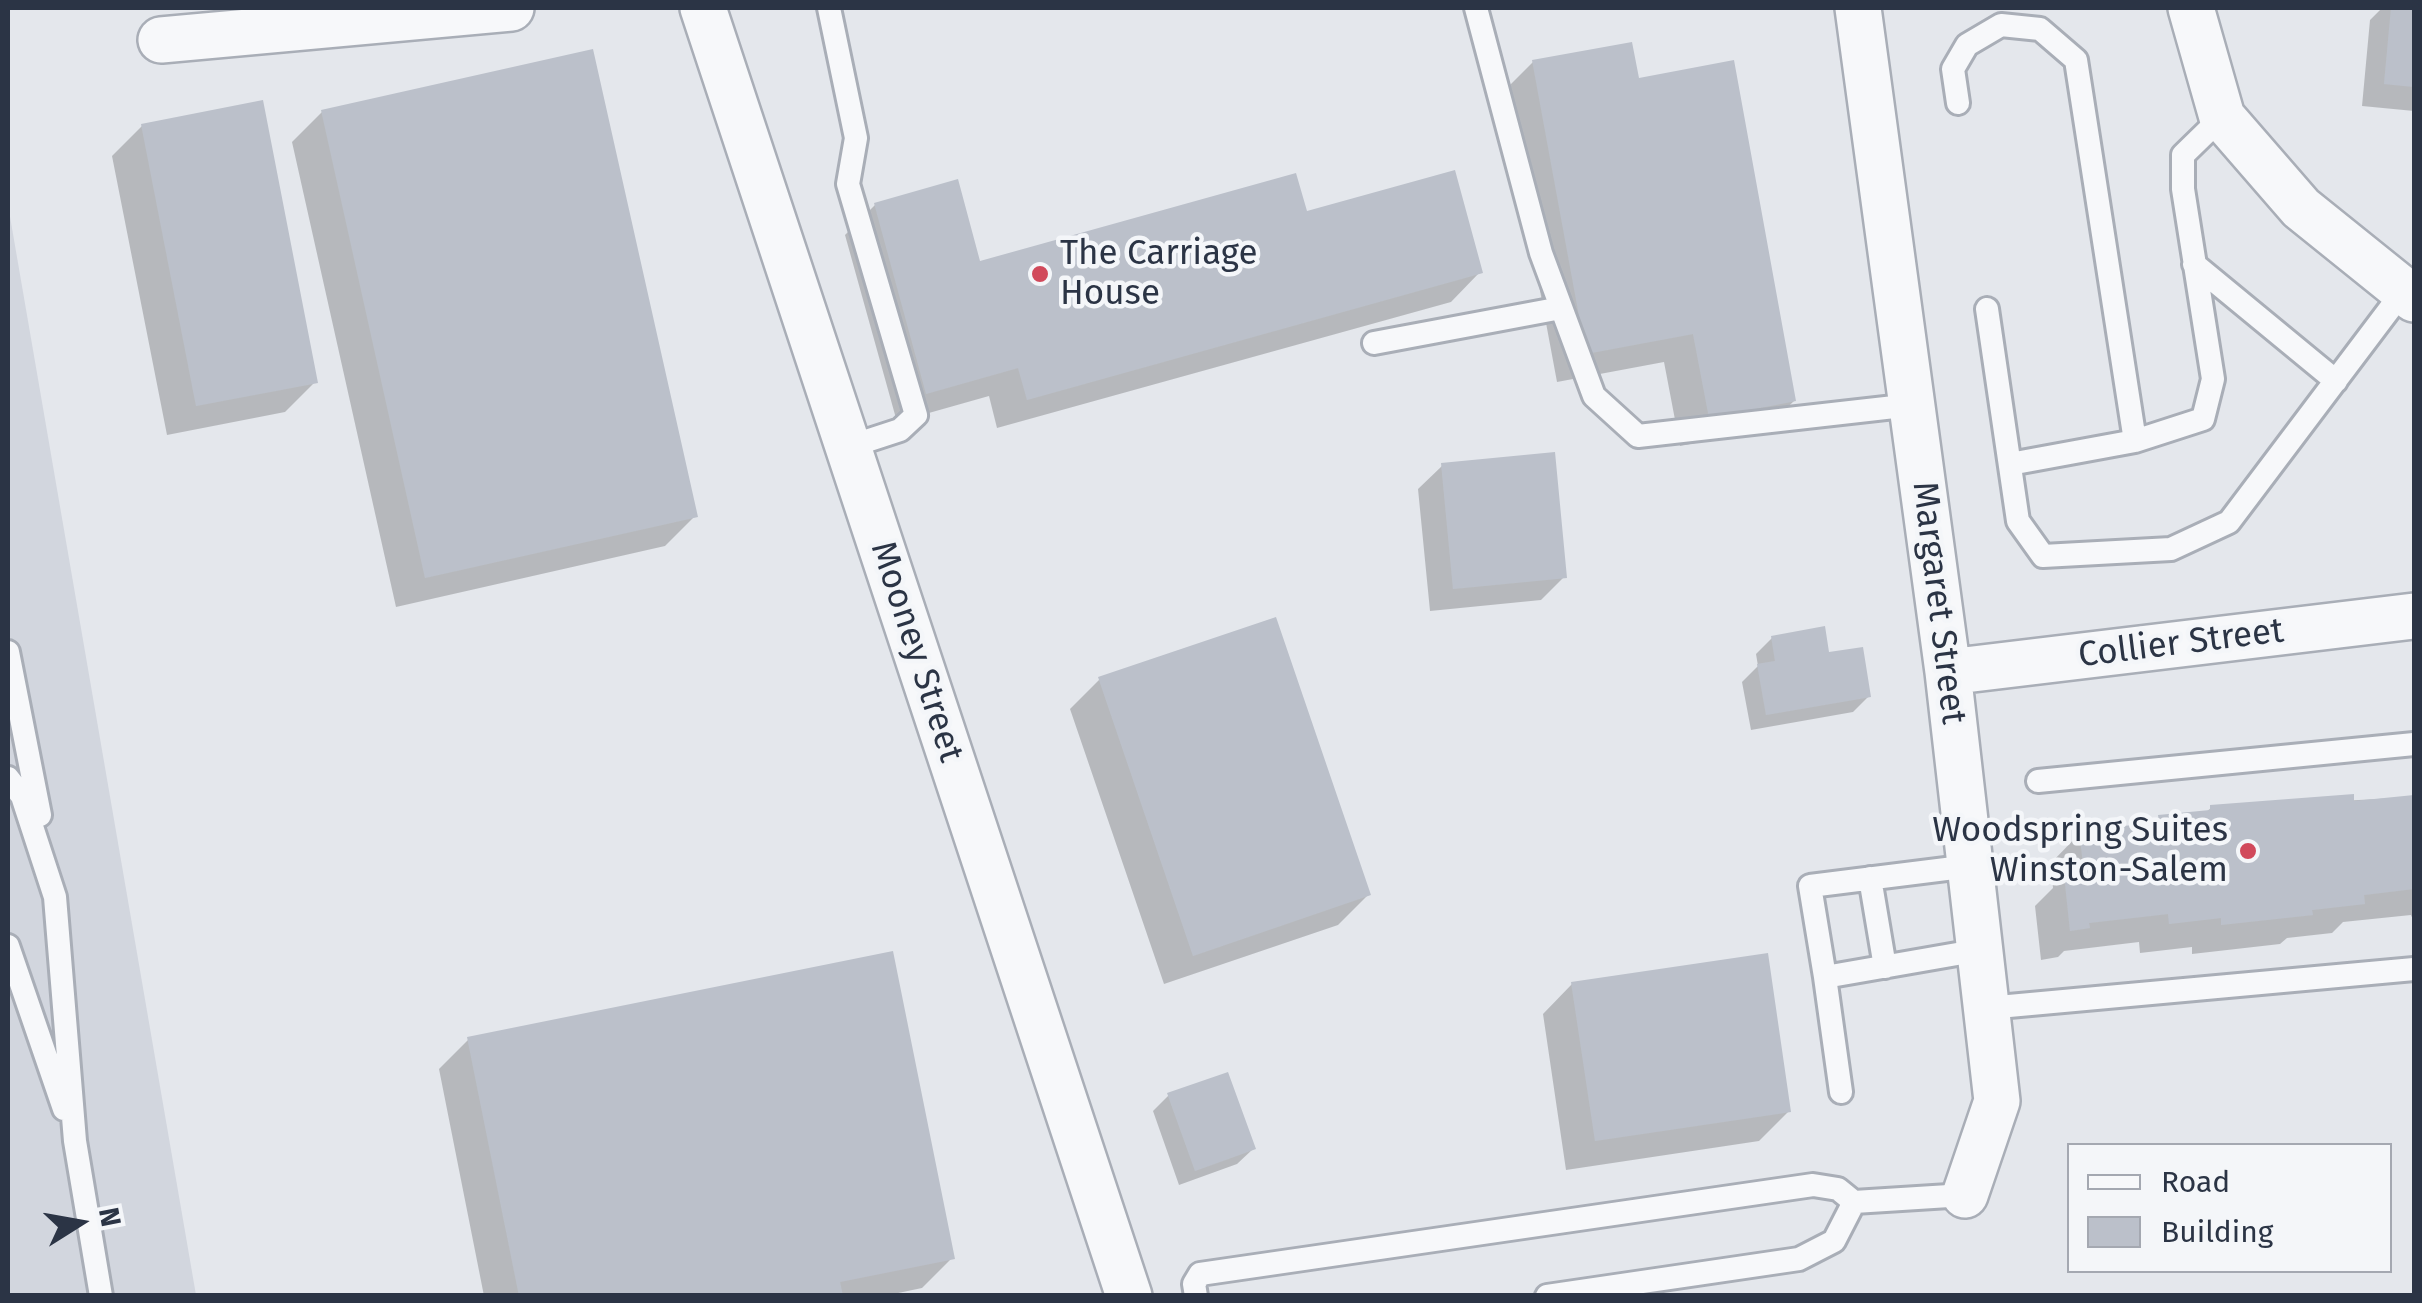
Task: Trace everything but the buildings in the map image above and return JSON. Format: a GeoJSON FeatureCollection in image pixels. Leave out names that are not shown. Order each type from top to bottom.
{"type":"FeatureCollection","features":[{"type":"Feature","properties":{"kind":"street"},"geometry":{"type":"LineString","coordinates":[[161,40],[512,8]]}},
{"type":"Feature","properties":{"kind":"street","name":"Mooney Street"},"geometry":{"type":"LineString","coordinates":[[703,8],[1128,1296]]}},
{"type":"Feature","properties":{"kind":"street","name":"Margaret Street"},"geometry":{"type":"LineString","coordinates":[[1858,8],[1948,672],[1997,1101],[1965,1195]]}},
{"type":"Feature","properties":{"kind":"street"},"geometry":{"type":"LineString","coordinates":[[2191,8],[2222,118],[2301,208],[2409,294]]}},
{"type":"Feature","properties":{"kind":"street","name":"Collier Street"},"geometry":{"type":"LineString","coordinates":[[1948,672],[2414,616]]}},
{"type":"Feature","properties":{"kind":"lane"},"geometry":{"type":"LineString","coordinates":[[829,8],[856,138],[848,184],[916,415],[900,430],[848,448]]}},
{"type":"Feature","properties":{"kind":"lane"},"geometry":{"type":"LineString","coordinates":[[1476,8],[1541,254],[1594,396],[1638,436],[1912,405]]}},
{"type":"Feature","properties":{"kind":"lane"},"geometry":{"type":"LineString","coordinates":[[1958,104],[1953,69],[1967,45],[2001,24],[2040,30],[2076,60],[2134,441]]}},
{"type":"Feature","properties":{"kind":"lane"},"geometry":{"type":"LineString","coordinates":[[2010,464],[2134,441],[2203,418],[2213,379],[2183,189],[2183,155],[2222,118]]}},
{"type":"Feature","properties":{"kind":"lane"},"geometry":{"type":"LineString","coordinates":[[2194,264],[2336,381]]}},
{"type":"Feature","properties":{"kind":"lane"},"geometry":{"type":"LineString","coordinates":[[1988,309],[2018,521],[2043,556],[2171,549],[2229,522],[2336,381],[2409,294]]}},
{"type":"Feature","properties":{"kind":"lane"},"geometry":{"type":"LineString","coordinates":[[1374,344],[1561,308]]}},
{"type":"Feature","properties":{"kind":"lane"},"geometry":{"type":"LineString","coordinates":[[8,652],[55,897],[75,1141],[101,1296]]}},
{"type":"Feature","properties":{"kind":"lane"},"geometry":{"type":"LineString","coordinates":[[2038,781],[2414,744]]}},
{"type":"Feature","properties":{"kind":"lane"},"geometry":{"type":"LineString","coordinates":[[8,778],[22,796],[55,897]]}},
{"type":"Feature","properties":{"kind":"lane"},"geometry":{"type":"LineString","coordinates":[[1841,1092],[1810,886],[1970,866]]}},
{"type":"Feature","properties":{"kind":"lane"},"geometry":{"type":"LineString","coordinates":[[1870,878],[1885,967]]}},
{"type":"Feature","properties":{"kind":"lane"},"geometry":{"type":"LineString","coordinates":[[8,946],[75,1141]]}},
{"type":"Feature","properties":{"kind":"lane"},"geometry":{"type":"LineString","coordinates":[[1825,977],[1980,950]]}},
{"type":"Feature","properties":{"kind":"lane"},"geometry":{"type":"LineString","coordinates":[[1986,1008],[2414,969]]}},
{"type":"Feature","properties":{"kind":"lane"},"geometry":{"type":"LineString","coordinates":[[1196,1296],[1194,1284],[1200,1274],[1813,1185],[1838,1189],[1854,1202],[1965,1195]]}},
{"type":"Feature","properties":{"kind":"lane"},"geometry":{"type":"LineString","coordinates":[[1547,1296],[1799,1258],[1834,1240],[1854,1202]]}},
{"type":"Feature","properties":{"kind":"shaded area"},"geometry":{"type":"Polygon","coordinates":[[[8,205],[196,1295],[8,1295],[8,205]]]}},
{"type":"Feature","properties":{"kind":"place","name":"The Carriage House"},"geometry":{"type":"Point","coordinates":[1040,274]}},
{"type":"Feature","properties":{"kind":"place","name":"Woodspring Suites Winston-Salem"},"geometry":{"type":"Point","coordinates":[2248,851]}}]}
